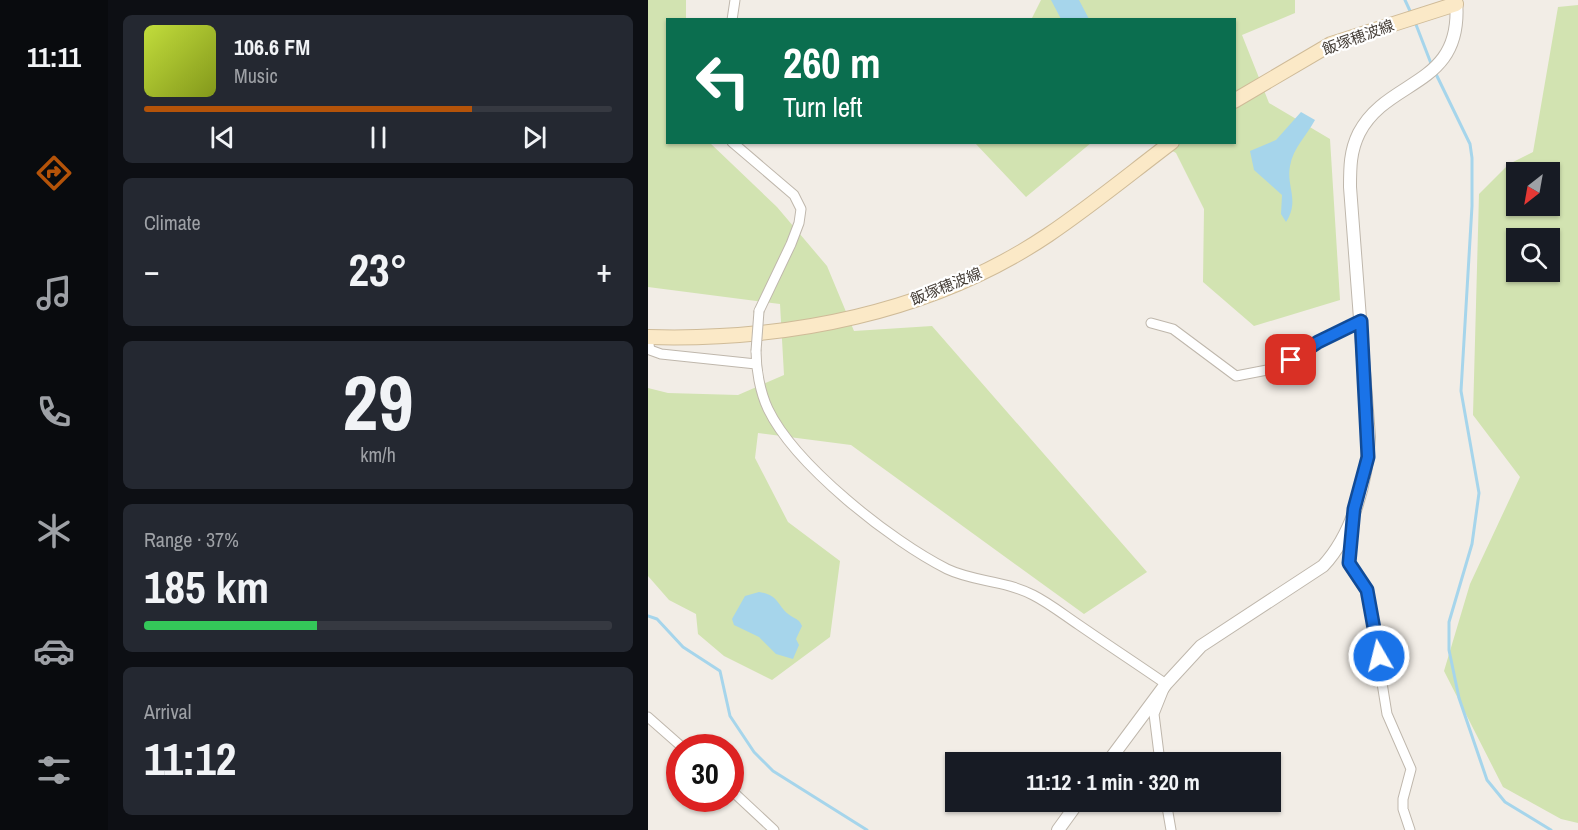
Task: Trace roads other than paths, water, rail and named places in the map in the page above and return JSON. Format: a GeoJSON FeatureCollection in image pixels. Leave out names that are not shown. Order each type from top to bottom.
{"type":"FeatureCollection","features":[{"type":"Feature","properties":{"kind":"main road","name":"飯塚穂波線"},"geometry":{"type":"LineString","coordinates":[[1236,100],[1331,44],[1456,2]]}},
{"type":"Feature","properties":{"kind":"main road","name":"飯塚穂波線"},"geometry":{"type":"LineString","coordinates":[[648,338],[743,337],[823,324],[924,297],[997,265],[1047,236],[1169,144]]}},
{"type":"Feature","properties":{"kind":"street"},"geometry":{"type":"LineString","coordinates":[[732,18],[735,0]]}},
{"type":"Feature","properties":{"kind":"street"},"geometry":{"type":"LineString","coordinates":[[1115,752],[1166,684],[1202,646],[1323,566],[1337,552],[1354,509],[1368,457],[1361,321],[1350,187],[1353,145],[1363,126],[1376,112],[1442,61],[1455,33],[1456,2]]}},
{"type":"Feature","properties":{"kind":"street"},"geometry":{"type":"LineString","coordinates":[[734,144],[794,195],[801,209],[799,223],[791,244],[759,311],[756,351],[756,364],[768,408],[800,454],[847,499],[897,539],[947,569],[966,576],[1010,584],[1036,596],[1166,684]]}},
{"type":"Feature","properties":{"kind":"street"},"geometry":{"type":"LineString","coordinates":[[1151,323],[1173,329],[1236,376],[1267,370],[1291,360],[1318,342],[1361,321]]}},
{"type":"Feature","properties":{"kind":"street"},"geometry":{"type":"LineString","coordinates":[[648,338],[650,350],[661,354],[756,364]]}},
{"type":"Feature","properties":{"kind":"street"},"geometry":{"type":"LineString","coordinates":[[1354,509],[1349,563],[1367,590],[1387,714],[1411,769],[1403,799],[1403,809],[1410,830]]}},
{"type":"Feature","properties":{"kind":"street"},"geometry":{"type":"LineString","coordinates":[[1159,752],[1154,714],[1166,684]]}},
{"type":"Feature","properties":{"kind":"street"},"geometry":{"type":"LineString","coordinates":[[648,717],[667,734]]}},
{"type":"Feature","properties":{"kind":"street"},"geometry":{"type":"LineString","coordinates":[[744,802],[774,830]]}},
{"type":"Feature","properties":{"kind":"street"},"geometry":{"type":"LineString","coordinates":[[1058,830],[1071,812]]}},
{"type":"Feature","properties":{"kind":"street"},"geometry":{"type":"LineString","coordinates":[[1168,812],[1171,830]]}},
{"type":"Feature","properties":{"kind":"water"},"geometry":{"type":"Polygon","coordinates":[[[1051,0],[1079,0],[1088,18],[1060,18],[1051,0]]]}},
{"type":"Feature","properties":{"kind":"water"},"geometry":{"type":"Polygon","coordinates":[[[1301,112],[1315,120],[1297,147],[1290,166],[1292,207],[1286,222],[1281,214],[1282,195],[1254,170],[1250,151],[1276,140],[1301,112]]]}},
{"type":"Feature","properties":{"kind":"water"},"geometry":{"type":"Polygon","coordinates":[[[759,592],[775,599],[786,613],[801,624],[796,639],[799,645],[793,659],[776,654],[759,637],[734,625],[732,619],[745,596],[759,592]]]}},
{"type":"Feature","properties":{"kind":"waterway"},"geometry":{"type":"LineString","coordinates":[[1405,0],[1411,13]]}},
{"type":"Feature","properties":{"kind":"waterway"},"geometry":{"type":"LineString","coordinates":[[1415,22],[1432,66]]}},
{"type":"Feature","properties":{"kind":"waterway"},"geometry":{"type":"LineString","coordinates":[[1435,72],[1470,144],[1472,158],[1472,206],[1461,391],[1479,493],[1472,544],[1449,622],[1449,650],[1459,698],[1487,780],[1505,802],[1551,830]]}},
{"type":"Feature","properties":{"kind":"waterway"},"geometry":{"type":"LineString","coordinates":[[648,616],[657,619],[683,647],[720,671],[730,716],[754,752],[773,771],[867,830]]}}]}
